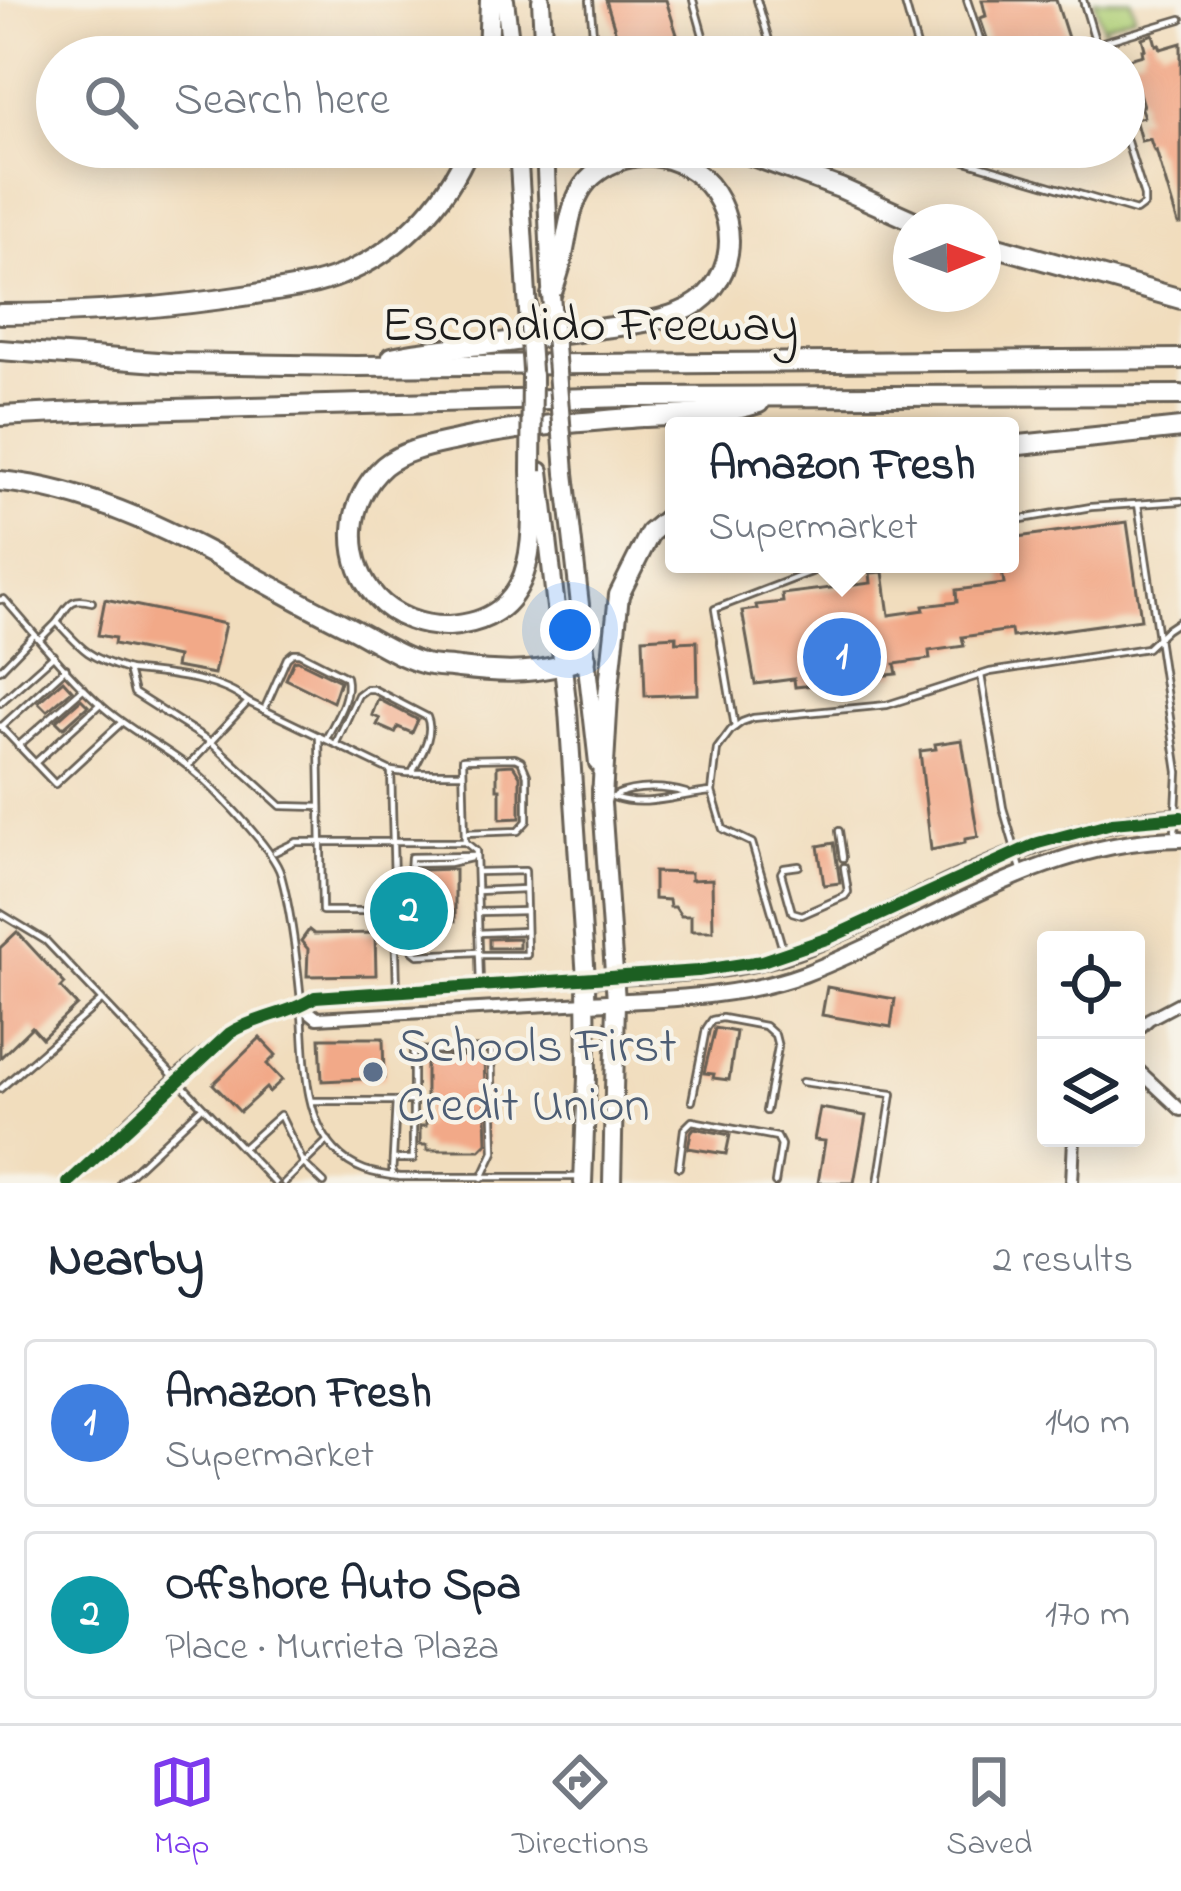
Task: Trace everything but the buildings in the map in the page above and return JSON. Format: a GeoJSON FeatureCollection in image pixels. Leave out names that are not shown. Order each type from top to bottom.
{"type":"FeatureCollection","features":[{"type":"Feature","properties":{"kind":"highway"},"geometry":{"type":"LineString","coordinates":[[489,36],[490,0]]}},
{"type":"Feature","properties":{"kind":"highway"},"geometry":{"type":"LineString","coordinates":[[0,314],[191,304],[339,276],[377,256],[412,229],[440,200],[460,168]]}},
{"type":"Feature","properties":{"kind":"highway"},"geometry":{"type":"LineString","coordinates":[[551,295],[571,210],[582,188],[604,168]]}},
{"type":"Feature","properties":{"kind":"highway"},"geometry":{"type":"LineString","coordinates":[[356,366],[428,349],[653,320],[689,308],[714,286],[727,262],[729,236],[719,199],[686,168]]}},
{"type":"Feature","properties":{"kind":"highway"},"geometry":{"type":"LineString","coordinates":[[785,168],[893,212]]}},
{"type":"Feature","properties":{"kind":"highway"},"geometry":{"type":"LineString","coordinates":[[1001,248],[1181,299]]}},
{"type":"Feature","properties":{"kind":"highway","name":"Escondido Freeway"},"geometry":{"type":"LineString","coordinates":[[0,350],[171,363],[356,366],[1181,359]]}},
{"type":"Feature","properties":{"kind":"highway"},"geometry":{"type":"LineString","coordinates":[[532,375],[536,471],[532,540],[530,560],[519,585],[502,605],[471,622],[432,626],[402,616],[374,595],[354,552],[356,506],[372,478],[396,458],[478,435],[550,424],[727,413],[775,398]]}},
{"type":"Feature","properties":{"kind":"highway","name":"Escondido Freeway"},"geometry":{"type":"LineString","coordinates":[[0,416],[629,397],[1181,394]]}},
{"type":"Feature","properties":{"kind":"highway"},"geometry":{"type":"LineString","coordinates":[[1019,445],[1181,428]]}},
{"type":"Feature","properties":{"kind":"highway"},"geometry":{"type":"LineString","coordinates":[[0,481],[39,484],[138,517],[422,663],[502,674],[540,671],[586,658]]}},
{"type":"Feature","properties":{"kind":"highway"},"geometry":{"type":"LineString","coordinates":[[608,798],[608,696],[619,596],[650,533],[665,520]]}},
{"type":"Feature","properties":{"kind":"main road"},"geometry":{"type":"LineString","coordinates":[[505,0],[509,36]]}},
{"type":"Feature","properties":{"kind":"main road"},"geometry":{"type":"LineString","coordinates":[[541,0],[543,36]]}},
{"type":"Feature","properties":{"kind":"main road"},"geometry":{"type":"LineString","coordinates":[[521,168],[532,375]]}},
{"type":"Feature","properties":{"kind":"main road"},"geometry":{"type":"LineString","coordinates":[[546,168],[565,473],[608,798],[616,1001],[612,1183]]}},
{"type":"Feature","properties":{"kind":"main road"},"geometry":{"type":"LineString","coordinates":[[536,471],[568,710],[586,979],[583,1180]]}},
{"type":"Feature","properties":{"kind":"street"},"geometry":{"type":"LineString","coordinates":[[68,1183],[230,1033],[315,997],[724,968],[784,956],[1016,852],[1081,830],[1178,817]]}},
{"type":"Feature","properties":{"kind":"street"},"geometry":{"type":"LineString","coordinates":[[302,1006],[317,1018],[739,991],[790,979],[840,959],[1022,872],[1104,848],[1178,839]]}},
{"type":"Feature","properties":{"kind":"street"},"geometry":{"type":"LineString","coordinates":[[1145,1023],[1181,1002]]}},
{"type":"Feature","properties":{"kind":"street"},"geometry":{"type":"LineString","coordinates":[[1145,1076],[1181,1110]]}},
{"type":"Feature","properties":{"kind":"street"},"geometry":{"type":"LineString","coordinates":[[1072,1183],[1074,1147]]}},
{"type":"Feature","properties":{"kind":"lane"},"geometry":{"type":"LineString","coordinates":[[590,0],[593,36]]}},
{"type":"Feature","properties":{"kind":"lane"},"geometry":{"type":"LineString","coordinates":[[693,0],[703,36]]}},
{"type":"Feature","properties":{"kind":"lane"},"geometry":{"type":"LineString","coordinates":[[757,0],[768,36]]}},
{"type":"Feature","properties":{"kind":"lane"},"geometry":{"type":"LineString","coordinates":[[906,0],[915,36]]}},
{"type":"Feature","properties":{"kind":"lane"},"geometry":{"type":"LineString","coordinates":[[968,0],[979,36]]}},
{"type":"Feature","properties":{"kind":"lane"},"geometry":{"type":"LineString","coordinates":[[1082,0],[1093,36]]}},
{"type":"Feature","properties":{"kind":"lane"},"geometry":{"type":"LineString","coordinates":[[1123,36],[1181,19]]}},
{"type":"Feature","properties":{"kind":"lane"},"geometry":{"type":"LineString","coordinates":[[990,168],[1136,211],[1144,205],[1144,196],[1135,168]]}},
{"type":"Feature","properties":{"kind":"lane"},"geometry":{"type":"LineString","coordinates":[[1019,519],[1181,501]]}},
{"type":"Feature","properties":{"kind":"lane"},"geometry":{"type":"LineString","coordinates":[[1138,504],[1178,772],[1178,839]]}},
{"type":"Feature","properties":{"kind":"lane"},"geometry":{"type":"LineString","coordinates":[[735,727],[715,609],[809,573]]}},
{"type":"Feature","properties":{"kind":"lane"},"geometry":{"type":"LineString","coordinates":[[0,600],[100,704],[188,766],[272,854],[282,877],[315,1120],[352,1166],[398,1179],[583,1180]]}},
{"type":"Feature","properties":{"kind":"lane"},"geometry":{"type":"LineString","coordinates":[[0,670],[57,622],[73,601],[92,602]]}},
{"type":"Feature","properties":{"kind":"lane"},"geometry":{"type":"LineString","coordinates":[[784,956],[752,843],[723,829],[712,792],[717,748],[735,727],[753,718],[887,705],[981,675],[1147,648],[1181,620]]}},
{"type":"Feature","properties":{"kind":"lane"},"geometry":{"type":"LineString","coordinates":[[57,622],[84,652],[98,660],[235,691],[248,702],[391,771],[463,772]]}},
{"type":"Feature","properties":{"kind":"lane"},"geometry":{"type":"LineString","coordinates":[[264,710],[286,658],[293,653],[346,677],[348,693],[323,738],[322,911],[394,911]]}},
{"type":"Feature","properties":{"kind":"lane"},"geometry":{"type":"LineString","coordinates":[[0,703],[54,655]]}},
{"type":"Feature","properties":{"kind":"lane"},"geometry":{"type":"LineString","coordinates":[[66,668],[0,727],[55,784],[121,723]]}},
{"type":"Feature","properties":{"kind":"lane"},"geometry":{"type":"LineString","coordinates":[[128,670],[134,692],[211,742],[281,806],[320,807]]}},
{"type":"Feature","properties":{"kind":"lane"},"geometry":{"type":"LineString","coordinates":[[981,675],[1003,808],[1022,872]]}},
{"type":"Feature","properties":{"kind":"lane"},"geometry":{"type":"LineString","coordinates":[[18,746],[84,688]]}},
{"type":"Feature","properties":{"kind":"lane"},"geometry":{"type":"LineString","coordinates":[[336,744],[358,695],[373,689],[427,716],[430,722],[412,773]]}},
{"type":"Feature","properties":{"kind":"lane"},"geometry":{"type":"LineString","coordinates":[[188,766],[248,702]]}},
{"type":"Feature","properties":{"kind":"lane"},"geometry":{"type":"LineString","coordinates":[[35,763],[100,704]]}},
{"type":"Feature","properties":{"kind":"lane"},"geometry":{"type":"LineString","coordinates":[[272,854],[296,842],[392,842],[465,837],[518,831],[527,820],[521,761],[463,759],[465,837],[476,851],[480,986]]}},
{"type":"Feature","properties":{"kind":"lane"},"geometry":{"type":"LineString","coordinates":[[391,771],[397,992]]}},
{"type":"Feature","properties":{"kind":"lane"},"geometry":{"type":"LineString","coordinates":[[608,798],[639,790],[712,792]]}},
{"type":"Feature","properties":{"kind":"lane"},"geometry":{"type":"LineString","coordinates":[[839,831],[843,858]]}},
{"type":"Feature","properties":{"kind":"lane"},"geometry":{"type":"LineString","coordinates":[[409,893],[409,864],[449,863],[476,856]]}},
{"type":"Feature","properties":{"kind":"lane"},"geometry":{"type":"LineString","coordinates":[[800,866],[784,868],[781,873],[792,912],[802,915],[845,896],[844,867]]}},
{"type":"Feature","properties":{"kind":"lane"},"geometry":{"type":"LineString","coordinates":[[409,940],[418,955],[527,955],[525,871],[477,872]]}},
{"type":"Feature","properties":{"kind":"lane"},"geometry":{"type":"LineString","coordinates":[[477,890],[526,889]]}},
{"type":"Feature","properties":{"kind":"lane"},"geometry":{"type":"LineString","coordinates":[[478,912],[526,910]]}},
{"type":"Feature","properties":{"kind":"lane"},"geometry":{"type":"LineString","coordinates":[[0,913],[46,941],[275,1183]]}},
{"type":"Feature","properties":{"kind":"lane"},"geometry":{"type":"LineString","coordinates":[[478,933],[526,931]]}},
{"type":"Feature","properties":{"kind":"lane"},"geometry":{"type":"LineString","coordinates":[[0,1089],[101,1001]]}},
{"type":"Feature","properties":{"kind":"lane"},"geometry":{"type":"LineString","coordinates":[[692,1101],[706,1029],[712,1020],[722,1018],[765,1026],[775,1035],[778,1048],[766,1111]]}},
{"type":"Feature","properties":{"kind":"lane"},"geometry":{"type":"LineString","coordinates":[[393,1159],[413,1159],[412,1051],[490,1049],[494,1152],[482,1178]]}},
{"type":"Feature","properties":{"kind":"lane"},"geometry":{"type":"LineString","coordinates":[[802,1082],[892,1094],[878,1183]]}},
{"type":"Feature","properties":{"kind":"lane"},"geometry":{"type":"LineString","coordinates":[[312,1101],[413,1101]]}},
{"type":"Feature","properties":{"kind":"lane"},"geometry":{"type":"LineString","coordinates":[[396,1101],[393,1159],[398,1179]]}},
{"type":"Feature","properties":{"kind":"lane"},"geometry":{"type":"LineString","coordinates":[[121,1183],[201,1108]]}},
{"type":"Feature","properties":{"kind":"lane"},"geometry":{"type":"LineString","coordinates":[[242,1149],[280,1115],[304,1164],[324,1183]]}},
{"type":"Feature","properties":{"kind":"lane"},"geometry":{"type":"LineString","coordinates":[[679,1167],[684,1129],[692,1121],[777,1137],[781,1145],[775,1183]]}},
{"type":"Feature","properties":{"kind":"lane"},"geometry":{"type":"LineString","coordinates":[[284,1183],[328,1141]]}},
{"type":"Feature","properties":{"kind":"green space"},"geometry":{"type":"Polygon","coordinates":[[[1094,0],[1131,0],[1135,15],[1105,25],[1105,34],[1094,0]]]}},
{"type":"Feature","properties":{"kind":"cycle path"},"geometry":{"type":"LineString","coordinates":[[68,1183],[230,1033],[315,997],[698,971],[762,961],[829,938],[1038,843],[1112,823],[1181,817]]}},
{"type":"Feature","properties":{"kind":"place","name":"Amazon Fresh"},"geometry":{"type":"Point","coordinates":[842,657]}},
{"type":"Feature","properties":{"kind":"place","name":"Offshore Auto Spa"},"geometry":{"type":"Point","coordinates":[409,911]}},
{"type":"Feature","properties":{"kind":"place","name":"Schools First Credit Union"},"geometry":{"type":"Point","coordinates":[373,1072]}}]}
